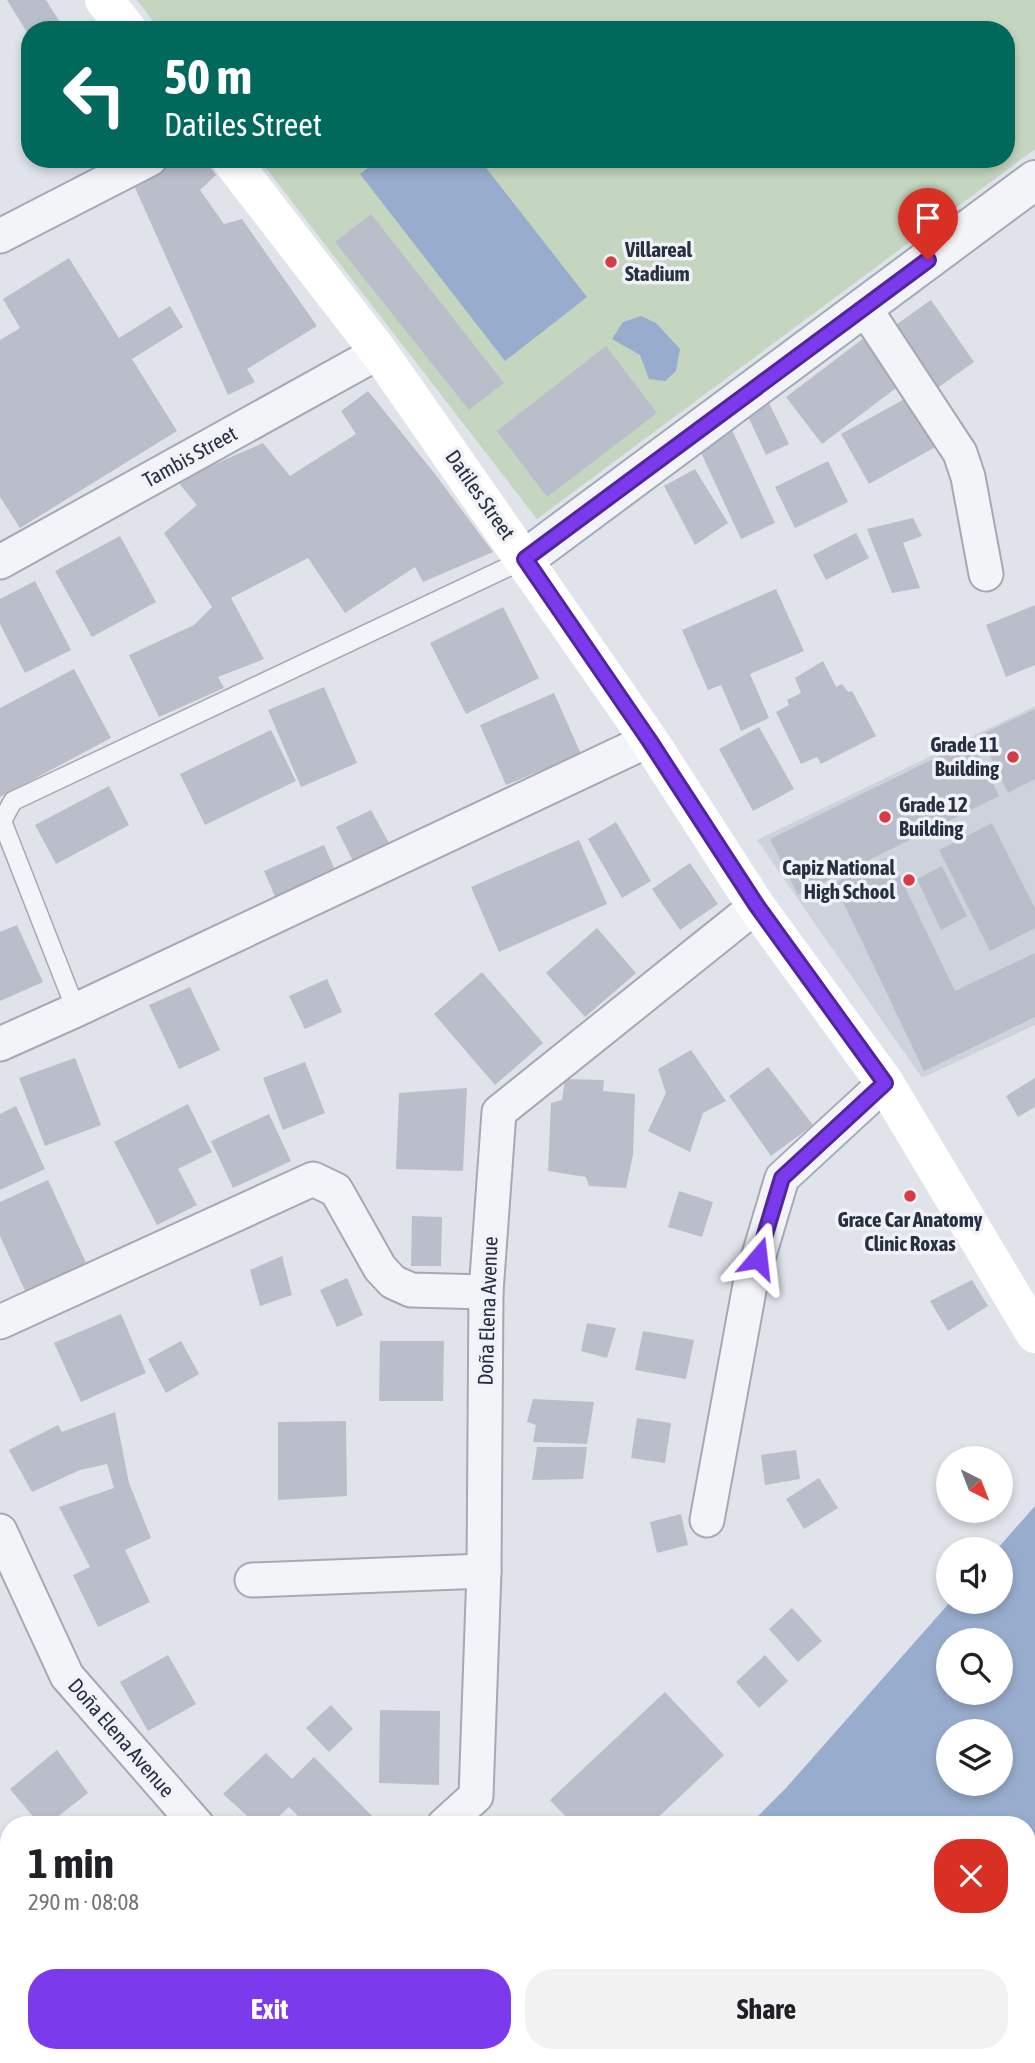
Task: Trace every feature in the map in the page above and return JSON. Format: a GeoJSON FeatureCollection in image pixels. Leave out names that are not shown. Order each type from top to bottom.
{"type":"FeatureCollection","features":[{"type":"Feature","properties":{"kind":"main road"},"geometry":{"type":"LineString","coordinates":[[104,0],[121,21]]}},
{"type":"Feature","properties":{"kind":"main road","name":"Datiles Street"},"geometry":{"type":"LineString","coordinates":[[237,168],[379,352],[649,740],[757,906],[885,1083],[1035,1334]]}},
{"type":"Feature","properties":{"kind":"street"},"geometry":{"type":"LineString","coordinates":[[0,236],[132,168]]}},
{"type":"Feature","properties":{"kind":"street"},"geometry":{"type":"LineString","coordinates":[[525,559],[1035,180]]}},
{"type":"Feature","properties":{"kind":"street"},"geometry":{"type":"LineString","coordinates":[[864,307],[960,453],[968,477],[986,574]]}},
{"type":"Feature","properties":{"kind":"street","name":"Tambis Street"},"geometry":{"type":"LineString","coordinates":[[0,562],[379,352]]}},
{"type":"Feature","properties":{"kind":"street"},"geometry":{"type":"LineString","coordinates":[[0,1044],[649,740]]}},
{"type":"Feature","properties":{"kind":"street","name":"Doña Elena Avenue"},"geometry":{"type":"LineString","coordinates":[[454,1816],[476,1796],[484,1571],[485,1292],[499,1112],[757,906]]}},
{"type":"Feature","properties":{"kind":"street"},"geometry":{"type":"LineString","coordinates":[[707,1520],[750,1285],[782,1178],[885,1083]]}},
{"type":"Feature","properties":{"kind":"street"},"geometry":{"type":"LineString","coordinates":[[0,1322],[313,1179],[336,1190],[380,1268],[393,1282],[411,1290],[485,1292]]}},
{"type":"Feature","properties":{"kind":"street","name":"Doña Elena Avenue"},"geometry":{"type":"LineString","coordinates":[[0,1531],[67,1676],[189,1816]]}},
{"type":"Feature","properties":{"kind":"street"},"geometry":{"type":"LineString","coordinates":[[252,1580],[484,1571]]}},
{"type":"Feature","properties":{"kind":"lane"},"geometry":{"type":"LineString","coordinates":[[76,1010],[2,821],[13,801],[525,559]]}},
{"type":"Feature","properties":{"kind":"shaded area","name":"Capiz National High School"},"geometry":{"type":"Polygon","coordinates":[[[1035,706],[1035,1025],[922,1078],[757,840],[1035,706]]]}},
{"type":"Feature","properties":{"kind":"green space","name":"Villareal Stadium"},"geometry":{"type":"Polygon","coordinates":[[[137,0],[1035,0],[1035,149],[1015,164],[1015,21],[153,21],[137,0]]]}},
{"type":"Feature","properties":{"kind":"green space","name":"Villareal Stadium"},"geometry":{"type":"Polygon","coordinates":[[[266,168],[1009,168],[537,519],[266,168]]]}},
{"type":"Feature","properties":{"kind":"water"},"geometry":{"type":"Polygon","coordinates":[[[368,168],[486,168],[587,297],[505,361],[360,174],[368,168]]]}},
{"type":"Feature","properties":{"kind":"water"},"geometry":{"type":"Polygon","coordinates":[[[641,316],[656,323],[680,349],[676,371],[665,381],[649,379],[640,355],[612,339],[623,322],[641,316]]]}},
{"type":"Feature","properties":{"kind":"water"},"geometry":{"type":"Polygon","coordinates":[[[1035,1506],[1035,1816],[758,1816],[786,1788],[940,1614],[1013,1614],[1013,1537],[1008,1537],[1035,1506]]]}},
{"type":"Feature","properties":{"kind":"building"},"geometry":{"type":"Polygon","coordinates":[[[7,0],[46,0],[59,21],[21,21],[7,0]]]}},
{"type":"Feature","properties":{"kind":"building"},"geometry":{"type":"Polygon","coordinates":[[[153,168],[211,168],[216,175],[200,190],[224,224],[242,219],[317,326],[247,369],[255,382],[228,395],[132,181],[153,168]]]}},
{"type":"Feature","properties":{"kind":"building"},"geometry":{"type":"Polygon","coordinates":[[[371,214],[504,383],[469,410],[335,242],[371,214]]]}},
{"type":"Feature","properties":{"kind":"building"},"geometry":{"type":"Polygon","coordinates":[[[69,258],[119,338],[170,306],[183,327],[132,359],[177,431],[20,528],[0,497],[0,340],[20,328],[3,299],[69,258]]]}},
{"type":"Feature","properties":{"kind":"building"},"geometry":{"type":"Polygon","coordinates":[[[931,300],[974,362],[936,389],[893,327],[931,300]]]}},
{"type":"Feature","properties":{"kind":"building"},"geometry":{"type":"Polygon","coordinates":[[[868,335],[904,382],[822,444],[786,397],[868,335]]]}},
{"type":"Feature","properties":{"kind":"building"},"geometry":{"type":"Polygon","coordinates":[[[606,346],[657,413],[547,497],[497,431],[606,346]]]}},
{"type":"Feature","properties":{"kind":"building"},"geometry":{"type":"Polygon","coordinates":[[[368,391],[493,552],[423,582],[415,567],[345,613],[308,558],[231,598],[264,659],[218,677],[224,688],[159,717],[129,655],[194,625],[212,607],[164,533],[197,505],[177,481],[263,443],[290,476],[356,434],[341,411],[368,391]]]}},
{"type":"Feature","properties":{"kind":"building"},"geometry":{"type":"Polygon","coordinates":[[[912,395],[939,445],[869,484],[841,434],[912,395]]]}},
{"type":"Feature","properties":{"kind":"building"},"geometry":{"type":"Polygon","coordinates":[[[768,401],[789,444],[766,455],[746,412],[768,401]]]}},
{"type":"Feature","properties":{"kind":"building"},"geometry":{"type":"Polygon","coordinates":[[[732,430],[775,523],[741,539],[698,446],[732,430]]]}},
{"type":"Feature","properties":{"kind":"building"},"geometry":{"type":"Polygon","coordinates":[[[828,461],[848,502],[795,528],[775,487],[828,461]]]}},
{"type":"Feature","properties":{"kind":"building"},"geometry":{"type":"Polygon","coordinates":[[[695,469],[728,523],[695,545],[664,486],[695,469]]]}},
{"type":"Feature","properties":{"kind":"building"},"geometry":{"type":"Polygon","coordinates":[[[913,518],[922,536],[903,543],[920,588],[892,593],[867,529],[913,518]]]}},
{"type":"Feature","properties":{"kind":"building"},"geometry":{"type":"Polygon","coordinates":[[[856,533],[869,558],[826,580],[813,555],[856,533]]]}},
{"type":"Feature","properties":{"kind":"building"},"geometry":{"type":"Polygon","coordinates":[[[120,536],[156,602],[92,637],[55,571],[120,536]]]}},
{"type":"Feature","properties":{"kind":"building"},"geometry":{"type":"Polygon","coordinates":[[[35,581],[71,650],[25,673],[0,624],[0,599],[35,581]]]}},
{"type":"Feature","properties":{"kind":"building"},"geometry":{"type":"Polygon","coordinates":[[[776,589],[804,651],[750,674],[769,718],[741,731],[721,685],[708,690],[682,630],[776,589]]]}},
{"type":"Feature","properties":{"kind":"building"},"geometry":{"type":"Polygon","coordinates":[[[1035,605],[1035,665],[1006,677],[986,625],[1035,605]]]}},
{"type":"Feature","properties":{"kind":"building"},"geometry":{"type":"Polygon","coordinates":[[[503,607],[539,678],[466,714],[430,643],[503,607]]]}},
{"type":"Feature","properties":{"kind":"building"},"geometry":{"type":"Polygon","coordinates":[[[823,661],[836,687],[842,684],[848,692],[852,691],[876,736],[821,764],[817,757],[801,764],[776,712],[789,705],[787,700],[801,693],[795,678],[823,661]]]}},
{"type":"Feature","properties":{"kind":"building"},"geometry":{"type":"Polygon","coordinates":[[[74,669],[111,738],[0,797],[0,708],[74,669]]]}},
{"type":"Feature","properties":{"kind":"building"},"geometry":{"type":"Polygon","coordinates":[[[324,687],[357,763],[301,787],[268,710],[324,687]]]}},
{"type":"Feature","properties":{"kind":"building"},"geometry":{"type":"Polygon","coordinates":[[[554,693],[581,754],[506,785],[480,725],[554,693]]]}},
{"type":"Feature","properties":{"kind":"building","name":"Grade 11 Building"},"geometry":{"type":"Polygon","coordinates":[[[1035,709],[1035,779],[1008,793],[980,735],[1035,709]]]}},
{"type":"Feature","properties":{"kind":"building"},"geometry":{"type":"Polygon","coordinates":[[[759,727],[794,789],[753,811],[719,749],[759,727]]]}},
{"type":"Feature","properties":{"kind":"building"},"geometry":{"type":"Polygon","coordinates":[[[271,730],[296,781],[205,825],[180,774],[271,730]]]}},
{"type":"Feature","properties":{"kind":"building","name":"Grade 12 Building"},"geometry":{"type":"Polygon","coordinates":[[[972,740],[999,796],[798,895],[770,839],[972,740]]]}},
{"type":"Feature","properties":{"kind":"building"},"geometry":{"type":"Polygon","coordinates":[[[109,786],[129,825],[56,864],[35,825],[109,786]]]}},
{"type":"Feature","properties":{"kind":"building"},"geometry":{"type":"Polygon","coordinates":[[[371,810],[389,843],[353,861],[336,827],[371,810]]]}},
{"type":"Feature","properties":{"kind":"building"},"geometry":{"type":"Polygon","coordinates":[[[616,822],[651,881],[622,898],[588,839],[616,822]]]}},
{"type":"Feature","properties":{"kind":"building"},"geometry":{"type":"Polygon","coordinates":[[[992,823],[1035,908],[1035,928],[990,951],[939,850],[992,823]]]}},
{"type":"Feature","properties":{"kind":"building"},"geometry":{"type":"Polygon","coordinates":[[[579,840],[607,904],[499,952],[471,887],[579,840]]]}},
{"type":"Feature","properties":{"kind":"building"},"geometry":{"type":"Polygon","coordinates":[[[324,845],[337,875],[277,901],[264,871],[324,845]]]}},
{"type":"Feature","properties":{"kind":"building"},"geometry":{"type":"Polygon","coordinates":[[[890,856],[955,991],[1035,953],[1035,1017],[924,1071],[834,883],[890,856]]]}},
{"type":"Feature","properties":{"kind":"building"},"geometry":{"type":"Polygon","coordinates":[[[690,863],[718,904],[680,930],[652,889],[690,863]]]}},
{"type":"Feature","properties":{"kind":"building"},"geometry":{"type":"Polygon","coordinates":[[[942,866],[967,916],[941,930],[917,879],[942,866]]]}},
{"type":"Feature","properties":{"kind":"building"},"geometry":{"type":"Polygon","coordinates":[[[17,925],[43,982],[0,1001],[0,932],[17,925]]]}},
{"type":"Feature","properties":{"kind":"building"},"geometry":{"type":"Polygon","coordinates":[[[597,928],[636,973],[585,1017],[546,973],[597,928]]]}},
{"type":"Feature","properties":{"kind":"building"},"geometry":{"type":"Polygon","coordinates":[[[482,972],[543,1043],[495,1085],[434,1014],[482,972]]]}},
{"type":"Feature","properties":{"kind":"building"},"geometry":{"type":"Polygon","coordinates":[[[327,979],[342,1012],[305,1029],[289,996],[327,979]]]}},
{"type":"Feature","properties":{"kind":"building"},"geometry":{"type":"Polygon","coordinates":[[[190,987],[220,1050],[179,1069],[149,1005],[190,987]]]}},
{"type":"Feature","properties":{"kind":"building"},"geometry":{"type":"Polygon","coordinates":[[[691,1050],[726,1101],[703,1113],[690,1152],[648,1131],[666,1093],[658,1069],[691,1050]]]}},
{"type":"Feature","properties":{"kind":"building"},"geometry":{"type":"Polygon","coordinates":[[[75,1058],[101,1125],[45,1146],[19,1078],[75,1058]]]}},
{"type":"Feature","properties":{"kind":"building"},"geometry":{"type":"Polygon","coordinates":[[[305,1062],[325,1113],[283,1130],[263,1078],[305,1062]]]}},
{"type":"Feature","properties":{"kind":"building"},"geometry":{"type":"Polygon","coordinates":[[[768,1067],[813,1125],[771,1156],[729,1096],[768,1067]]]}},
{"type":"Feature","properties":{"kind":"building"},"geometry":{"type":"Polygon","coordinates":[[[1035,1078],[1035,1107],[1018,1117],[1006,1096],[1035,1078]]]}},
{"type":"Feature","properties":{"kind":"building"},"geometry":{"type":"Polygon","coordinates":[[[565,1079],[604,1080],[603,1091],[635,1094],[633,1155],[626,1188],[589,1186],[586,1177],[548,1171],[551,1103],[562,1100],[565,1079]]]}},
{"type":"Feature","properties":{"kind":"building"},"geometry":{"type":"Polygon","coordinates":[[[467,1088],[463,1171],[396,1169],[399,1093],[467,1088]]]}},
{"type":"Feature","properties":{"kind":"building"},"geometry":{"type":"Polygon","coordinates":[[[188,1104],[212,1152],[178,1169],[197,1205],[157,1225],[114,1142],[188,1104]]]}},
{"type":"Feature","properties":{"kind":"building"},"geometry":{"type":"Polygon","coordinates":[[[16,1106],[45,1169],[0,1190],[0,1114],[16,1106]]]}},
{"type":"Feature","properties":{"kind":"building"},"geometry":{"type":"Polygon","coordinates":[[[269,1114],[291,1161],[233,1188],[211,1141],[269,1114]]]}},
{"type":"Feature","properties":{"kind":"building"},"geometry":{"type":"Polygon","coordinates":[[[48,1180],[89,1269],[28,1297],[0,1236],[0,1202],[48,1180]]]}},
{"type":"Feature","properties":{"kind":"building"},"geometry":{"type":"Polygon","coordinates":[[[679,1191],[713,1202],[702,1237],[668,1227],[679,1191]]]}},
{"type":"Feature","properties":{"kind":"building"},"geometry":{"type":"Polygon","coordinates":[[[412,1216],[442,1217],[441,1266],[411,1266],[412,1216]]]}},
{"type":"Feature","properties":{"kind":"building"},"geometry":{"type":"Polygon","coordinates":[[[282,1256],[292,1295],[260,1306],[250,1270],[282,1256]]]}},
{"type":"Feature","properties":{"kind":"building"},"geometry":{"type":"Polygon","coordinates":[[[347,1278],[363,1315],[337,1327],[320,1290],[347,1278]]]}},
{"type":"Feature","properties":{"kind":"building"},"geometry":{"type":"Polygon","coordinates":[[[972,1280],[988,1306],[948,1331],[930,1301],[972,1280]]]}},
{"type":"Feature","properties":{"kind":"building"},"geometry":{"type":"Polygon","coordinates":[[[121,1314],[146,1373],[81,1402],[54,1343],[121,1314]]]}},
{"type":"Feature","properties":{"kind":"building"},"geometry":{"type":"Polygon","coordinates":[[[587,1323],[616,1328],[607,1358],[581,1351],[587,1323]]]}},
{"type":"Feature","properties":{"kind":"building"},"geometry":{"type":"Polygon","coordinates":[[[643,1331],[694,1340],[686,1379],[635,1370],[643,1331]]]}},
{"type":"Feature","properties":{"kind":"building"},"geometry":{"type":"Polygon","coordinates":[[[181,1341],[199,1374],[166,1393],[148,1359],[181,1341]]]}},
{"type":"Feature","properties":{"kind":"building"},"geometry":{"type":"Polygon","coordinates":[[[380,1341],[444,1341],[443,1401],[379,1401],[380,1341]]]}},
{"type":"Feature","properties":{"kind":"building"},"geometry":{"type":"Polygon","coordinates":[[[533,1399],[594,1402],[587,1444],[533,1442],[536,1425],[527,1422],[533,1399]]]}},
{"type":"Feature","properties":{"kind":"building"},"geometry":{"type":"Polygon","coordinates":[[[115,1412],[129,1483],[151,1538],[125,1550],[150,1602],[98,1627],[73,1575],[90,1567],[59,1507],[114,1488],[107,1464],[80,1470],[32,1492],[9,1450],[58,1425],[62,1432],[115,1412]]]}},
{"type":"Feature","properties":{"kind":"building"},"geometry":{"type":"Polygon","coordinates":[[[637,1418],[671,1423],[665,1463],[631,1458],[637,1418]]]}},
{"type":"Feature","properties":{"kind":"building"},"geometry":{"type":"Polygon","coordinates":[[[346,1421],[347,1496],[278,1500],[278,1422],[346,1421]]]}},
{"type":"Feature","properties":{"kind":"building"},"geometry":{"type":"Polygon","coordinates":[[[537,1447],[587,1447],[583,1479],[532,1480],[537,1447]]]}},
{"type":"Feature","properties":{"kind":"building"},"geometry":{"type":"Polygon","coordinates":[[[796,1450],[800,1479],[765,1485],[761,1455],[796,1450]]]}},
{"type":"Feature","properties":{"kind":"building"},"geometry":{"type":"Polygon","coordinates":[[[819,1478],[838,1508],[804,1529],[786,1499],[819,1478]]]}},
{"type":"Feature","properties":{"kind":"building"},"geometry":{"type":"Polygon","coordinates":[[[681,1514],[688,1545],[657,1553],[650,1522],[681,1514]]]}},
{"type":"Feature","properties":{"kind":"building"},"geometry":{"type":"Polygon","coordinates":[[[792,1608],[822,1641],[798,1662],[769,1629],[792,1608]]]}},
{"type":"Feature","properties":{"kind":"building"},"geometry":{"type":"Polygon","coordinates":[[[168,1655],[196,1704],[148,1731],[120,1682],[168,1655]]]}},
{"type":"Feature","properties":{"kind":"building"},"geometry":{"type":"Polygon","coordinates":[[[765,1655],[788,1681],[759,1708],[736,1682],[765,1655]]]}},
{"type":"Feature","properties":{"kind":"building"},"geometry":{"type":"Polygon","coordinates":[[[665,1692],[724,1755],[660,1816],[565,1816],[550,1800],[665,1692]]]}},
{"type":"Feature","properties":{"kind":"building"},"geometry":{"type":"Polygon","coordinates":[[[331,1705],[353,1729],[329,1752],[306,1728],[331,1705]]]}},
{"type":"Feature","properties":{"kind":"building"},"geometry":{"type":"Polygon","coordinates":[[[380,1710],[440,1711],[439,1785],[379,1783],[380,1710]]]}},
{"type":"Feature","properties":{"kind":"building"},"geometry":{"type":"Polygon","coordinates":[[[57,1750],[88,1793],[59,1816],[32,1816],[10,1789],[57,1750]]]}},
{"type":"Feature","properties":{"kind":"building"},"geometry":{"type":"Polygon","coordinates":[[[266,1753],[292,1779],[314,1757],[372,1816],[298,1816],[289,1807],[279,1816],[247,1816],[223,1794],[266,1753]]]}},
{"type":"Feature","properties":{"kind":"place","name":"Villareal Stadium"},"geometry":{"type":"Point","coordinates":[611,262]}},
{"type":"Feature","properties":{"kind":"place","name":"Grade 11 Building"},"geometry":{"type":"Point","coordinates":[1013,757]}},
{"type":"Feature","properties":{"kind":"place","name":"Grade 12 Building"},"geometry":{"type":"Point","coordinates":[885,817]}},
{"type":"Feature","properties":{"kind":"place","name":"Capiz National High School"},"geometry":{"type":"Point","coordinates":[909,880]}},
{"type":"Feature","properties":{"kind":"place","name":"Grace Car Anatomy Clinic Roxas"},"geometry":{"type":"Point","coordinates":[910,1196]}},
{"type":"Feature","properties":{"kind":"route"},"geometry":{"type":"LineString","coordinates":[[758,1258],[782,1178],[885,1083],[757,906],[649,740],[525,559],[928,260]]}}]}
